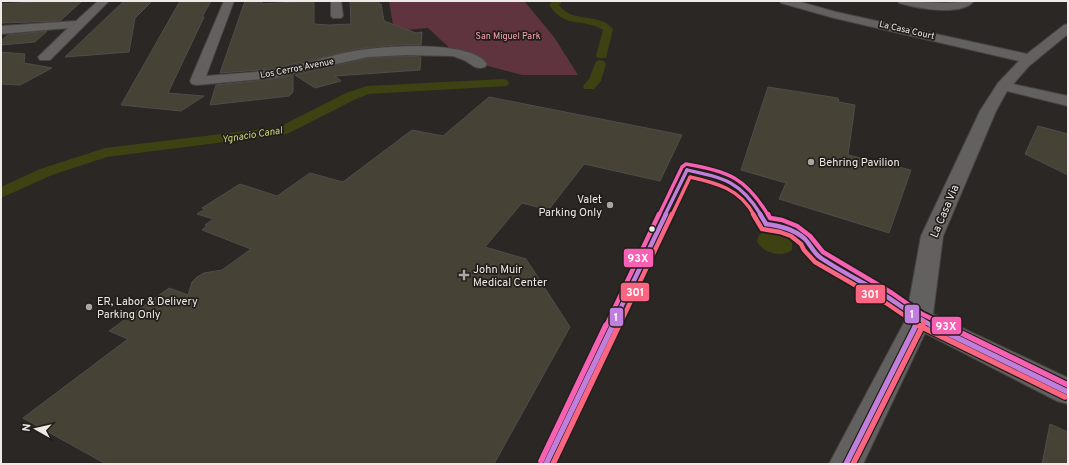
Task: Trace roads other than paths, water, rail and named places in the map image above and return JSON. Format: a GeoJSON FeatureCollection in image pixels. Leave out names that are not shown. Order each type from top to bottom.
{"type":"FeatureCollection","features":[{"type":"Feature","properties":{"kind":"street"},"geometry":{"type":"LineString","coordinates":[[45,57],[104,1]]}},
{"type":"Feature","properties":{"kind":"street","name":"Los Cerros Avenue"},"geometry":{"type":"LineString","coordinates":[[229,1],[197,82],[273,74],[368,53],[406,51],[454,52],[469,57],[480,64]]}},
{"type":"Feature","properties":{"kind":"street"},"geometry":{"type":"LineString","coordinates":[[336,1],[337,16]]}},
{"type":"Feature","properties":{"kind":"street","name":"La Casa Court"},"geometry":{"type":"LineString","coordinates":[[785,1],[834,15],[1029,59]]}},
{"type":"Feature","properties":{"kind":"street"},"geometry":{"type":"LineString","coordinates":[[903,1],[942,6],[959,6],[969,1]]}},
{"type":"Feature","properties":{"kind":"street"},"geometry":{"type":"LineString","coordinates":[[1,30],[80,24]]}},
{"type":"Feature","properties":{"kind":"street","name":"La Casa Via"},"geometry":{"type":"LineString","coordinates":[[846,464],[919,319],[932,236],[988,112],[1003,86],[1029,59],[1068,28]]}},
{"type":"Feature","properties":{"kind":"street"},"geometry":{"type":"LineString","coordinates":[[1003,86],[1068,101]]}},
{"type":"Feature","properties":{"kind":"street"},"geometry":{"type":"LineString","coordinates":[[919,319],[1068,392]]}},
{"type":"Feature","properties":{"kind":"waterway","name":"Ygnacio Canal"},"geometry":{"type":"LineString","coordinates":[[558,1],[554,5],[559,12],[565,16],[572,19],[602,25],[608,29],[602,56]]}},
{"type":"Feature","properties":{"kind":"waterway","name":"Ygnacio Canal"},"geometry":{"type":"LineString","coordinates":[[589,86],[595,81],[600,64]]}},
{"type":"Feature","properties":{"kind":"waterway","name":"Ygnacio Canal"},"geometry":{"type":"LineString","coordinates":[[1,193],[46,172],[105,153],[282,131],[351,96],[367,90],[503,83]]}},
{"type":"Feature","properties":{"kind":"place","name":"Behring Pavilion"},"geometry":{"type":"Point","coordinates":[811,162]}},
{"type":"Feature","properties":{"kind":"place","name":"Valet Parking Only"},"geometry":{"type":"Point","coordinates":[610,205]}},
{"type":"Feature","properties":{"kind":"place","name":"John Muir Medical Center"},"geometry":{"type":"Point","coordinates":[464,275]}},
{"type":"Feature","properties":{"kind":"place","name":"ER, Labor & Delivery Parking Only"},"geometry":{"type":"Point","coordinates":[89,307]}},
{"type":"Feature","properties":{"kind":"park label","name":"San Miguel Park"},"geometry":{"type":"Point","coordinates":[508,36]}}]}
